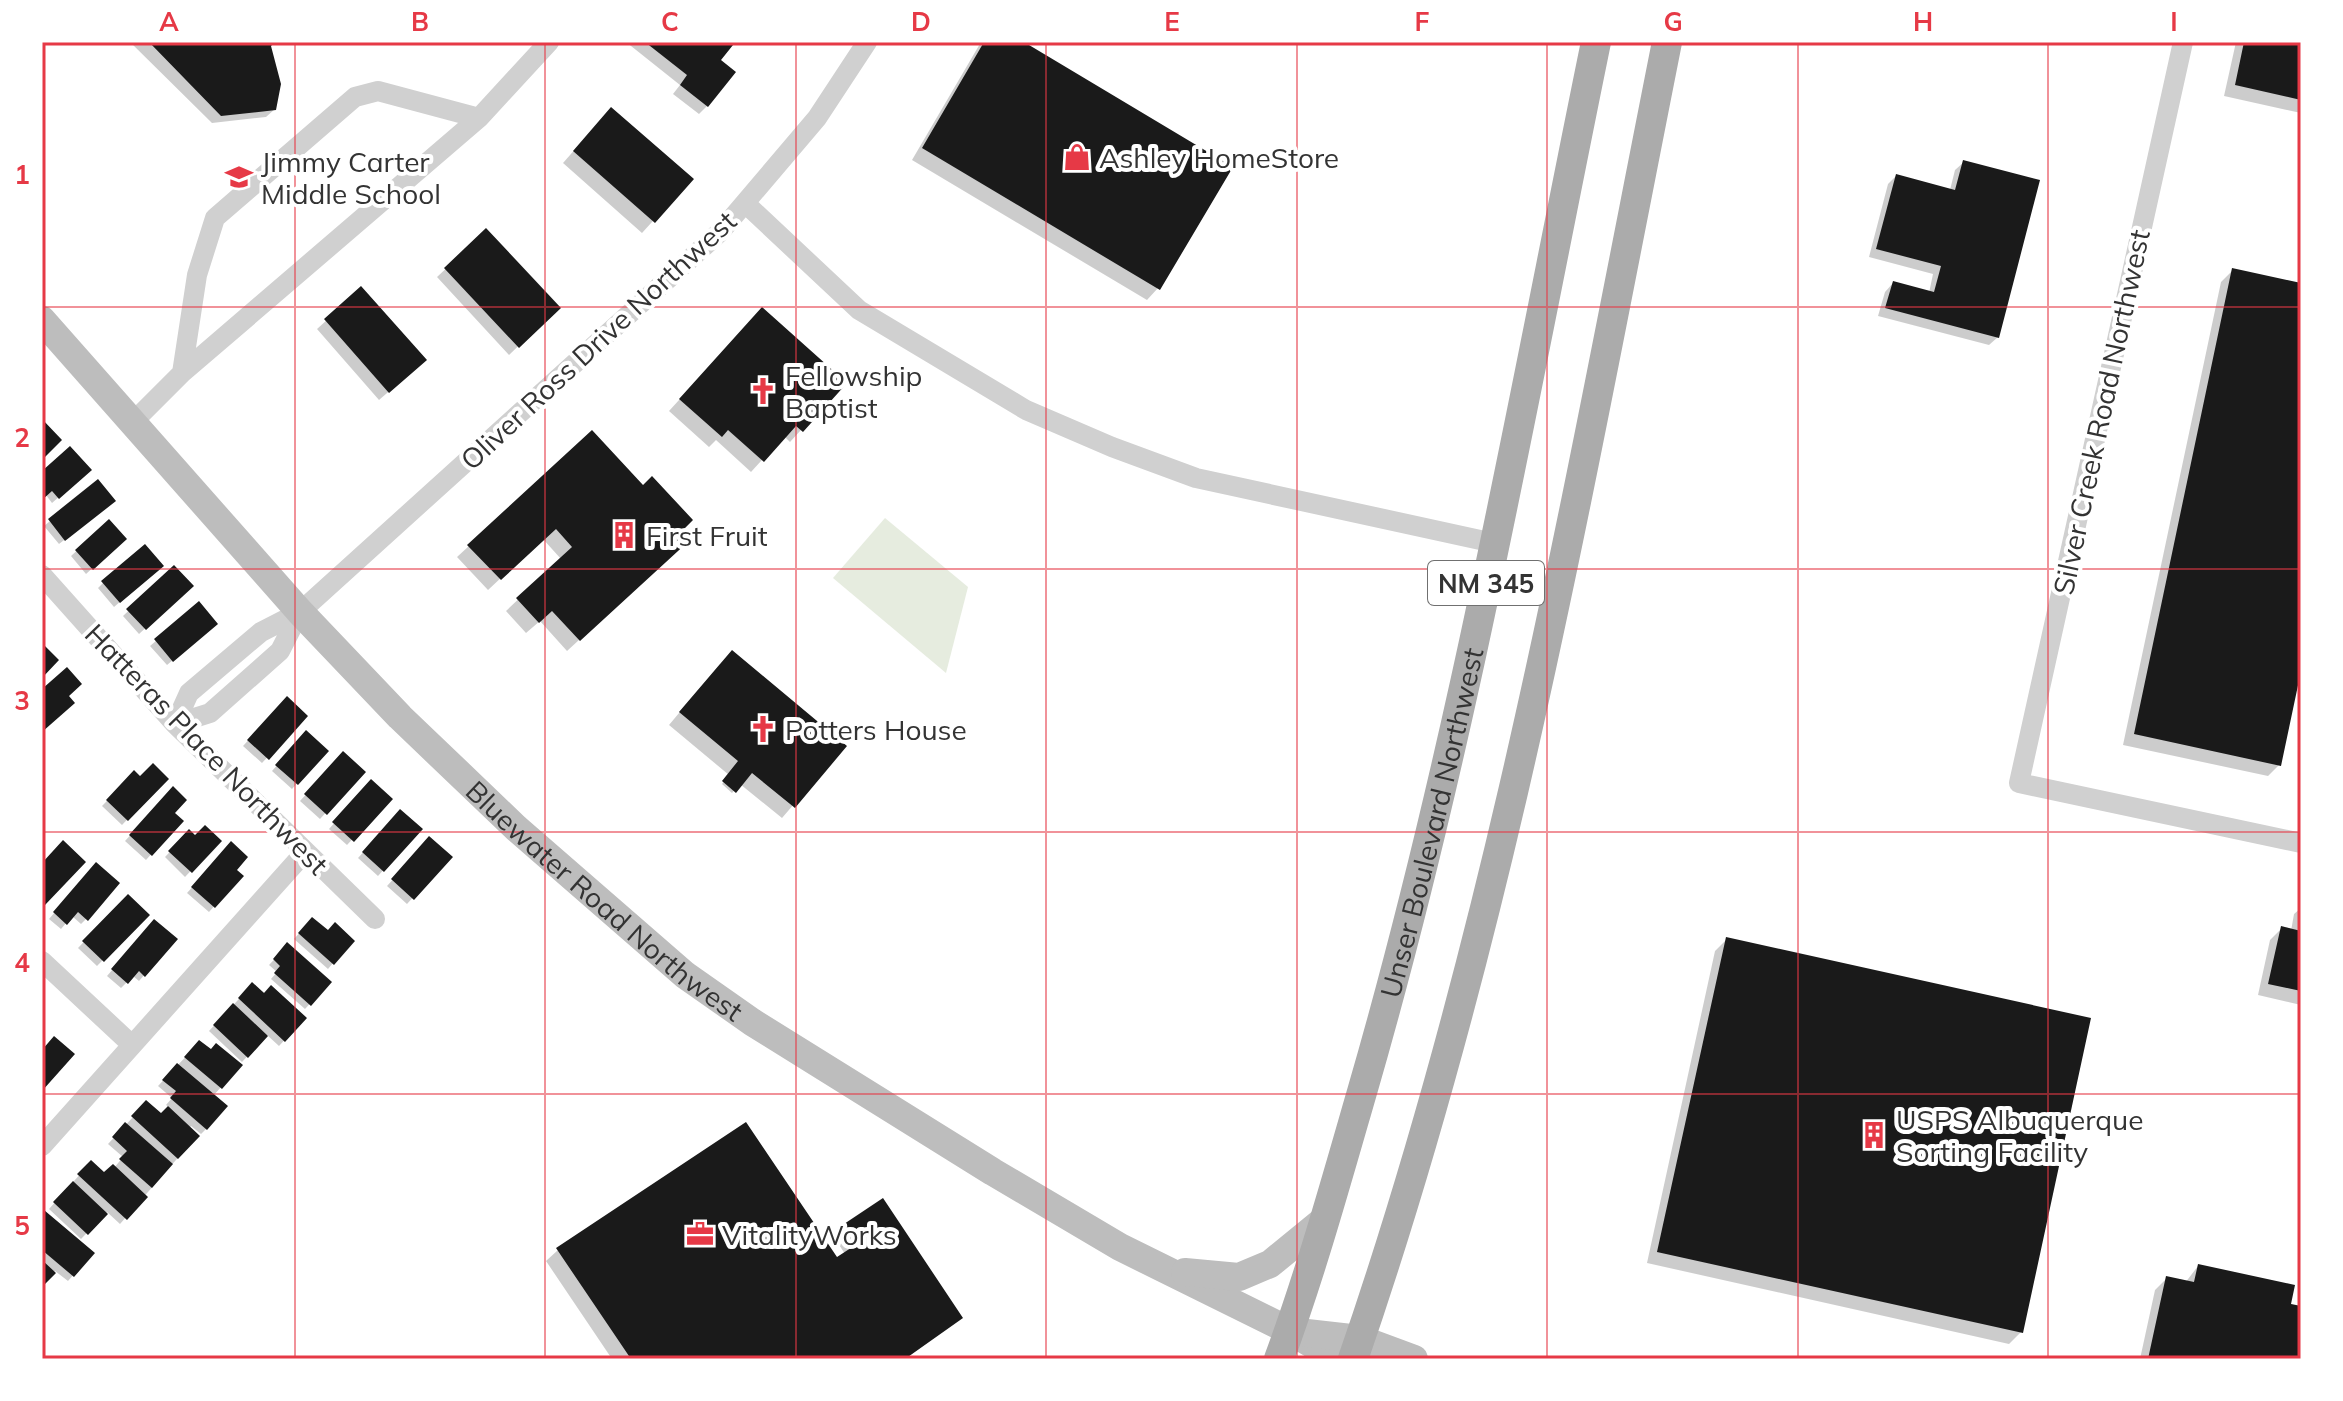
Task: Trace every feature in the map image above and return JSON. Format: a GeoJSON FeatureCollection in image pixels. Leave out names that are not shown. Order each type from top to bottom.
{"type":"FeatureCollection","features":[{"type":"Feature","properties":{"kind":"main road","name":"Unser Boulevard Northwest"},"geometry":{"type":"LineString","coordinates":[[1279,1359],[1325,1219],[1404,946],[1494,543],[1596,42]]}},
{"type":"Feature","properties":{"kind":"main road","name":"NM 345"},"geometry":{"type":"LineString","coordinates":[[1356,1349],[1473,966],[1543,669],[1667,42]]}},
{"type":"Feature","properties":{"kind":"street"},"geometry":{"type":"LineString","coordinates":[[134,421],[182,373],[256,314],[479,118],[549,42]]}},
{"type":"Feature","properties":{"kind":"street","name":"Oliver Ross Drive Northwest"},"geometry":{"type":"LineString","coordinates":[[300,612],[721,231],[817,118],[867,42]]}},
{"type":"Feature","properties":{"kind":"street","name":"Silver Creek Road Northwest"},"geometry":{"type":"LineString","coordinates":[[2183,42],[2019,783],[2301,843]]}},
{"type":"Feature","properties":{"kind":"street"},"geometry":{"type":"LineString","coordinates":[[182,373],[197,275],[215,218],[355,97],[378,91],[479,118]]}},
{"type":"Feature","properties":{"kind":"street"},"geometry":{"type":"LineString","coordinates":[[746,204],[859,310],[1026,410],[1112,447],[1196,478],[1494,543]]}},
{"type":"Feature","properties":{"kind":"street","name":"Bluewater Road Northwest"},"geometry":{"type":"LineString","coordinates":[[42,320],[300,612],[400,717],[516,828],[685,975],[764,1029],[1120,1247],[1290,1331],[1337,1359]]}},
{"type":"Feature","properties":{"kind":"street","name":"Hatteras Place Northwest"},"geometry":{"type":"LineString","coordinates":[[42,575],[175,724],[375,919]]}},
{"type":"Feature","properties":{"kind":"street"},"geometry":{"type":"LineString","coordinates":[[175,724],[189,693],[261,632],[300,612]]}},
{"type":"Feature","properties":{"kind":"street"},"geometry":{"type":"LineString","coordinates":[[175,724],[210,713],[280,651],[300,612]]}},
{"type":"Feature","properties":{"kind":"street"},"geometry":{"type":"LineString","coordinates":[[42,1146],[305,852]]}},
{"type":"Feature","properties":{"kind":"street"},"geometry":{"type":"LineString","coordinates":[[42,961],[132,1045]]}},
{"type":"Feature","properties":{"kind":"street"},"geometry":{"type":"LineString","coordinates":[[1168,1270],[1239,1277],[1270,1264],[1325,1219]]}},
{"type":"Feature","properties":{"kind":"street","name":"Bluewater Road Northwest"},"geometry":{"type":"LineString","coordinates":[[1290,1331],[1356,1349],[1414,1359]]}},
{"type":"Feature","properties":{"kind":"shaded area"},"geometry":{"type":"Polygon","coordinates":[[[885,518],[968,587],[946,673],[833,578],[885,518]]]}},
{"type":"Feature","properties":{"kind":"building"},"geometry":{"type":"Polygon","coordinates":[[[149,42],[275,42],[271,46],[281,84],[276,110],[221,116],[149,42]]]}},
{"type":"Feature","properties":{"kind":"building"},"geometry":{"type":"Polygon","coordinates":[[[645,42],[729,42],[733,45],[721,60],[736,72],[708,107],[680,85],[687,75],[645,42]]]}},
{"type":"Feature","properties":{"kind":"building","name":"Ashley HomeStore"},"geometry":{"type":"Polygon","coordinates":[[[984,42],[1024,42],[1233,167],[1160,290],[922,148],[984,42]]]}},
{"type":"Feature","properties":{"kind":"building"},"geometry":{"type":"Polygon","coordinates":[[[2244,42],[2301,42],[2301,100],[2235,85],[2244,42]]]}},
{"type":"Feature","properties":{"kind":"building"},"geometry":{"type":"Polygon","coordinates":[[[611,107],[694,179],[655,223],[573,151],[611,107]]]}},
{"type":"Feature","properties":{"kind":"building"},"geometry":{"type":"Polygon","coordinates":[[[1963,160],[2040,180],[1999,338],[1885,308],[1893,281],[1934,292],[1941,266],[1876,249],[1896,174],[1955,190],[1963,160]]]}},
{"type":"Feature","properties":{"kind":"building"},"geometry":{"type":"Polygon","coordinates":[[[486,228],[561,308],[519,348],[444,268],[486,228]]]}},
{"type":"Feature","properties":{"kind":"building"},"geometry":{"type":"Polygon","coordinates":[[[2232,268],[2301,283],[2301,671],[2281,766],[2134,734],[2232,268]]]}},
{"type":"Feature","properties":{"kind":"building"},"geometry":{"type":"Polygon","coordinates":[[[361,286],[427,360],[389,393],[324,319],[361,286]]]}},
{"type":"Feature","properties":{"kind":"building","name":"Fellowship Baptist"},"geometry":{"type":"Polygon","coordinates":[[[762,307],[847,383],[803,432],[796,426],[764,462],[728,430],[722,437],[679,399],[762,307]]]}},
{"type":"Feature","properties":{"kind":"building"},"geometry":{"type":"Polygon","coordinates":[[[42,419],[62,440],[42,460],[42,419]]]}},
{"type":"Feature","properties":{"kind":"building","name":"First Fruit"},"geometry":{"type":"Polygon","coordinates":[[[592,430],[643,485],[652,476],[693,520],[682,531],[690,540],[580,641],[552,611],[539,623],[516,598],[572,547],[556,529],[501,580],[467,545],[592,430]]]}},
{"type":"Feature","properties":{"kind":"building"},"geometry":{"type":"Polygon","coordinates":[[[70,446],[92,470],[59,499],[52,491],[42,500],[42,471],[70,446]]]}},
{"type":"Feature","properties":{"kind":"building"},"geometry":{"type":"Polygon","coordinates":[[[98,479],[116,501],[65,541],[48,519],[98,479]]]}},
{"type":"Feature","properties":{"kind":"building"},"geometry":{"type":"Polygon","coordinates":[[[109,519],[127,539],[93,570],[75,550],[109,519]]]}},
{"type":"Feature","properties":{"kind":"building"},"geometry":{"type":"Polygon","coordinates":[[[145,544],[164,566],[120,603],[101,581],[145,544]]]}},
{"type":"Feature","properties":{"kind":"building"},"geometry":{"type":"Polygon","coordinates":[[[174,565],[194,586],[146,630],[126,609],[174,565]]]}},
{"type":"Feature","properties":{"kind":"building"},"geometry":{"type":"Polygon","coordinates":[[[199,601],[218,624],[173,662],[154,639],[199,601]]]}},
{"type":"Feature","properties":{"kind":"building"},"geometry":{"type":"Polygon","coordinates":[[[44,645],[59,660],[42,678],[42,647],[44,645]]]}},
{"type":"Feature","properties":{"kind":"building","name":"Potters House"},"geometry":{"type":"Polygon","coordinates":[[[732,650],[847,746],[795,808],[752,773],[736,793],[722,781],[738,761],[679,712],[732,650]]]}},
{"type":"Feature","properties":{"kind":"building"},"geometry":{"type":"Polygon","coordinates":[[[67,667],[82,684],[69,696],[75,703],[42,732],[42,689],[67,667]]]}},
{"type":"Feature","properties":{"kind":"building"},"geometry":{"type":"Polygon","coordinates":[[[287,696],[308,716],[269,760],[247,740],[287,696]]]}},
{"type":"Feature","properties":{"kind":"building"},"geometry":{"type":"Polygon","coordinates":[[[306,730],[329,751],[298,785],[275,765],[306,730]]]}},
{"type":"Feature","properties":{"kind":"building"},"geometry":{"type":"Polygon","coordinates":[[[343,751],[366,772],[327,815],[304,794],[343,751]]]}},
{"type":"Feature","properties":{"kind":"building"},"geometry":{"type":"Polygon","coordinates":[[[153,763],[169,779],[128,821],[106,800],[134,770],[140,776],[153,763]]]}},
{"type":"Feature","properties":{"kind":"building"},"geometry":{"type":"Polygon","coordinates":[[[371,779],[393,799],[354,842],[332,822],[371,779]]]}},
{"type":"Feature","properties":{"kind":"building"},"geometry":{"type":"Polygon","coordinates":[[[173,786],[187,800],[175,813],[184,821],[152,856],[129,835],[173,786]]]}},
{"type":"Feature","properties":{"kind":"building"},"geometry":{"type":"Polygon","coordinates":[[[400,809],[423,829],[384,872],[362,852],[400,809]]]}},
{"type":"Feature","properties":{"kind":"building"},"geometry":{"type":"Polygon","coordinates":[[[205,825],[222,841],[192,873],[168,851],[189,829],[195,835],[205,825]]]}},
{"type":"Feature","properties":{"kind":"building"},"geometry":{"type":"Polygon","coordinates":[[[429,836],[453,857],[414,900],[391,879],[429,836]]]}},
{"type":"Feature","properties":{"kind":"building"},"geometry":{"type":"Polygon","coordinates":[[[63,840],[86,862],[45,905],[42,863],[63,840]]]}},
{"type":"Feature","properties":{"kind":"building"},"geometry":{"type":"Polygon","coordinates":[[[231,841],[248,857],[237,870],[244,876],[215,908],[191,887],[231,841]]]}},
{"type":"Feature","properties":{"kind":"building"},"geometry":{"type":"Polygon","coordinates":[[[96,862],[120,883],[88,921],[78,912],[67,925],[53,912],[96,862]]]}},
{"type":"Feature","properties":{"kind":"building"},"geometry":{"type":"Polygon","coordinates":[[[128,894],[150,915],[104,962],[82,941],[128,894]]]}},
{"type":"Feature","properties":{"kind":"building"},"geometry":{"type":"Polygon","coordinates":[[[312,917],[328,930],[335,922],[355,941],[334,965],[298,933],[312,917]]]}},
{"type":"Feature","properties":{"kind":"building"},"geometry":{"type":"Polygon","coordinates":[[[154,919],[178,939],[145,977],[139,971],[128,984],[111,969],[154,919]]]}},
{"type":"Feature","properties":{"kind":"building"},"geometry":{"type":"Polygon","coordinates":[[[2281,926],[2301,931],[2301,991],[2268,984],[2281,926]]]}},
{"type":"Feature","properties":{"kind":"building","name":"USPS Albuquerque Sorting Facility"},"geometry":{"type":"Polygon","coordinates":[[[1726,937],[2091,1018],[2023,1333],[1657,1252],[1726,937]]]}},
{"type":"Feature","properties":{"kind":"building"},"geometry":{"type":"Polygon","coordinates":[[[287,942],[332,982],[311,1006],[274,973],[280,966],[273,959],[287,942]]]}},
{"type":"Feature","properties":{"kind":"building"},"geometry":{"type":"Polygon","coordinates":[[[252,982],[264,993],[271,985],[307,1018],[285,1042],[238,998],[252,982]]]}},
{"type":"Feature","properties":{"kind":"building"},"geometry":{"type":"Polygon","coordinates":[[[233,1003],[268,1036],[248,1058],[213,1025],[233,1003]]]}},
{"type":"Feature","properties":{"kind":"building"},"geometry":{"type":"Polygon","coordinates":[[[54,1036],[75,1054],[42,1091],[42,1050],[54,1036]]]}},
{"type":"Feature","properties":{"kind":"building"},"geometry":{"type":"Polygon","coordinates":[[[199,1040],[211,1049],[216,1043],[243,1065],[222,1089],[184,1057],[199,1040]]]}},
{"type":"Feature","properties":{"kind":"building"},"geometry":{"type":"Polygon","coordinates":[[[177,1063],[228,1106],[207,1130],[170,1098],[176,1091],[162,1080],[177,1063]]]}},
{"type":"Feature","properties":{"kind":"building"},"geometry":{"type":"Polygon","coordinates":[[[146,1100],[161,1113],[168,1106],[200,1136],[178,1159],[131,1116],[146,1100]]]}},
{"type":"Feature","properties":{"kind":"building"},"geometry":{"type":"Polygon","coordinates":[[[125,1122],[173,1164],[152,1188],[119,1159],[127,1151],[112,1137],[125,1122]]]}},
{"type":"Feature","properties":{"kind":"building","name":"VitalityWorks"},"geometry":{"type":"Polygon","coordinates":[[[746,1122],[837,1257],[857,1244],[844,1224],[883,1198],[963,1318],[905,1359],[631,1359],[556,1248],[746,1122]]]}},
{"type":"Feature","properties":{"kind":"building"},"geometry":{"type":"Polygon","coordinates":[[[91,1160],[104,1172],[113,1164],[148,1197],[127,1220],[77,1174],[91,1160]]]}},
{"type":"Feature","properties":{"kind":"building"},"geometry":{"type":"Polygon","coordinates":[[[73,1181],[108,1214],[88,1235],[53,1202],[73,1181]]]}},
{"type":"Feature","properties":{"kind":"building"},"geometry":{"type":"Polygon","coordinates":[[[44,1210],[95,1253],[74,1277],[42,1250],[44,1210]]]}},
{"type":"Feature","properties":{"kind":"building"},"geometry":{"type":"Polygon","coordinates":[[[42,1260],[56,1273],[42,1287],[42,1260]]]}},
{"type":"Feature","properties":{"kind":"building"},"geometry":{"type":"Polygon","coordinates":[[[2198,1264],[2295,1285],[2291,1304],[2301,1306],[2301,1359],[2148,1359],[2166,1276],[2194,1282],[2198,1264]]]}},
{"type":"Feature","properties":{"kind":"place","name":"Ashley HomeStore"},"geometry":{"type":"Point","coordinates":[1077,157]}},
{"type":"Feature","properties":{"kind":"place","name":"Jimmy Carter Middle School"},"geometry":{"type":"Point","coordinates":[239,177]}},
{"type":"Feature","properties":{"kind":"place","name":"Fellowship Baptist"},"geometry":{"type":"Point","coordinates":[763,391]}},
{"type":"Feature","properties":{"kind":"place","name":"First Fruit"},"geometry":{"type":"Point","coordinates":[624,535]}},
{"type":"Feature","properties":{"kind":"place","name":"Potters House"},"geometry":{"type":"Point","coordinates":[763,729]}},
{"type":"Feature","properties":{"kind":"place","name":"USPS Albuquerque Sorting Facility"},"geometry":{"type":"Point","coordinates":[1874,1135]}},
{"type":"Feature","properties":{"kind":"place","name":"VitalityWorks"},"geometry":{"type":"Point","coordinates":[700,1234]}}]}
